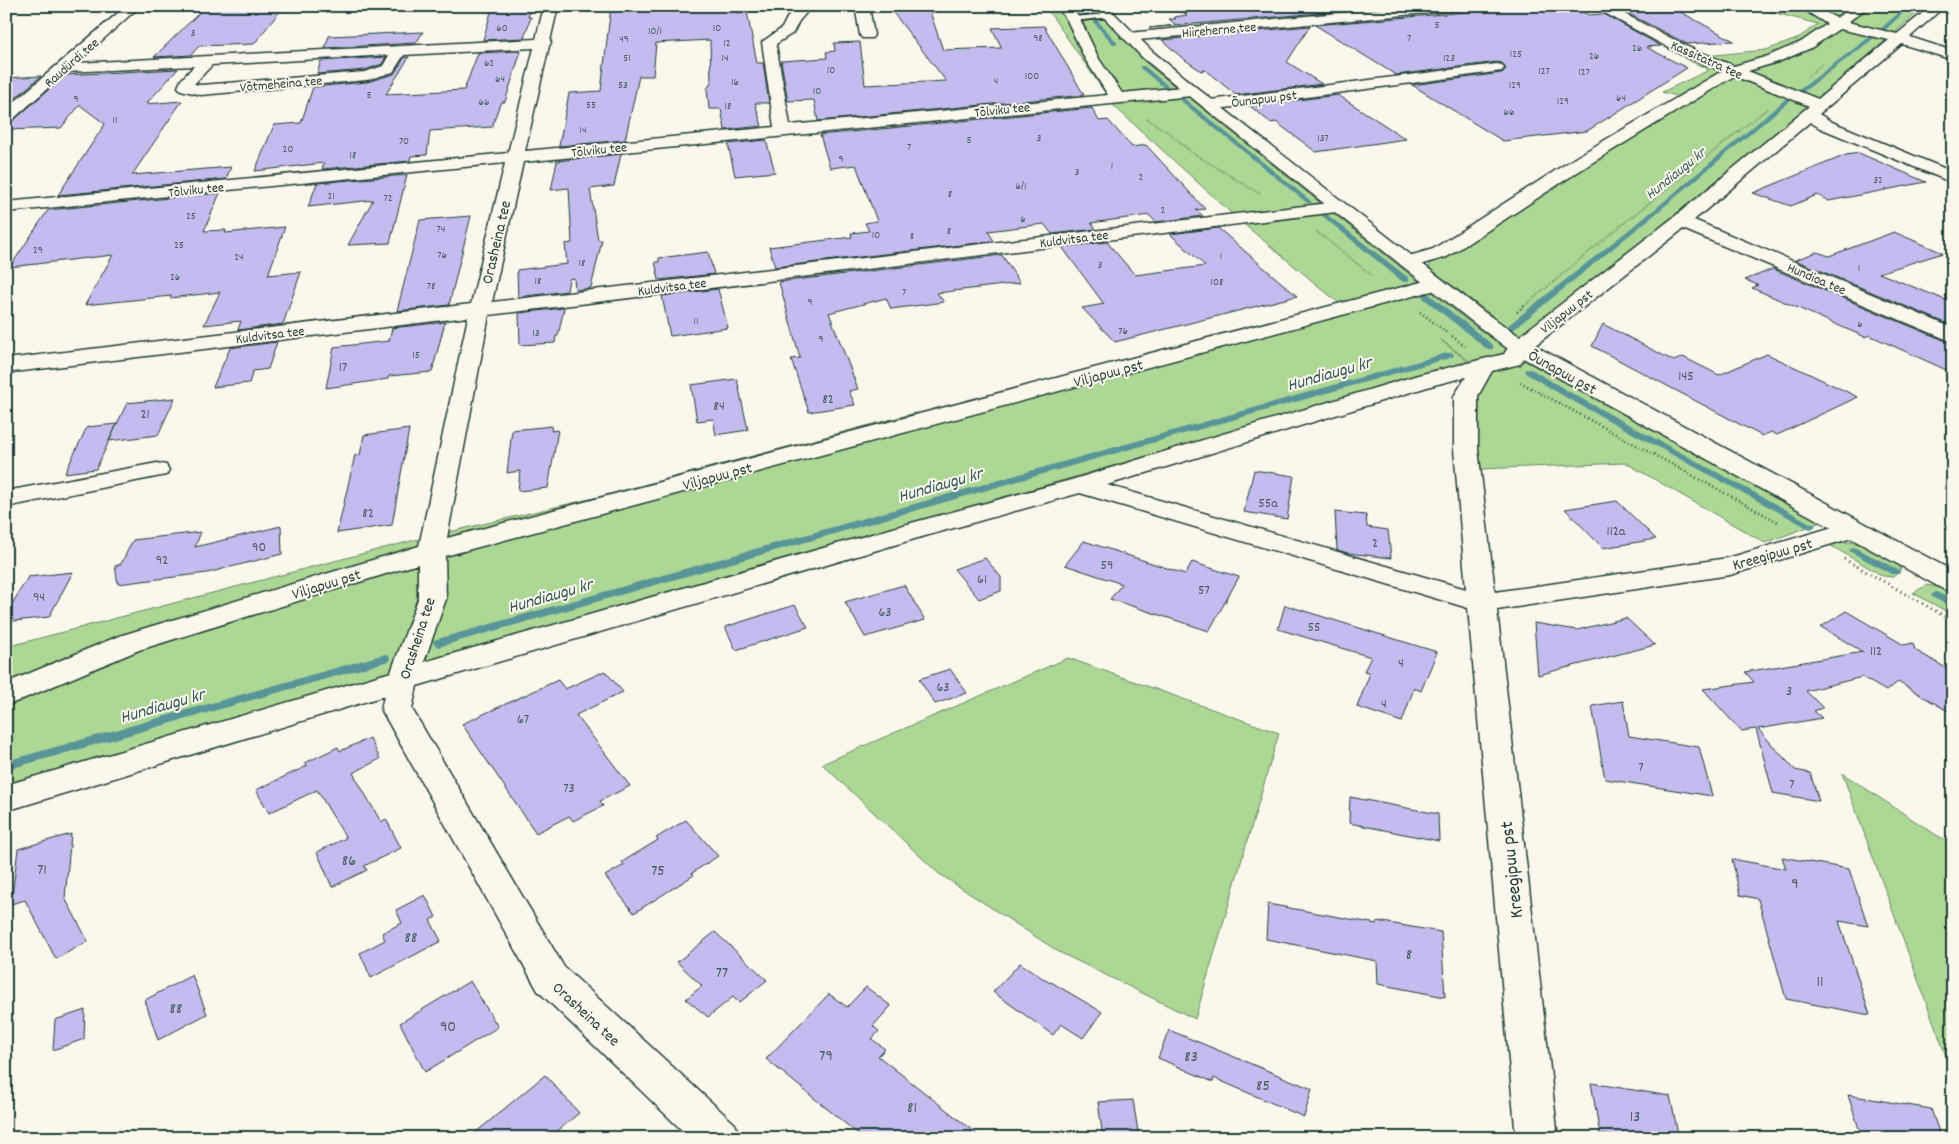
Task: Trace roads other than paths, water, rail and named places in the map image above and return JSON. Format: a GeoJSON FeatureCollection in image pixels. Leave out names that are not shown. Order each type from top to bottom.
{"type":"FeatureCollection","features":[{"type":"Feature","properties":{"kind":"street","name":"Raudürdi tee"},"geometry":{"type":"LineString","coordinates":[[6,117],[134,6]]}},
{"type":"Feature","properties":{"kind":"street","name":"Orasheina tee"},"geometry":{"type":"LineString","coordinates":[[552,6],[480,308],[431,550],[432,599],[402,679],[396,709],[551,979],[720,1138]]}},
{"type":"Feature","properties":{"kind":"street"},"geometry":{"type":"LineString","coordinates":[[783,131],[768,42],[788,30],[793,18],[806,6]]}},
{"type":"Feature","properties":{"kind":"street"},"geometry":{"type":"LineString","coordinates":[[862,6],[867,35]]}},
{"type":"Feature","properties":{"kind":"street"},"geometry":{"type":"LineString","coordinates":[[1062,6],[1073,19],[1092,59],[1118,98]]}},
{"type":"Feature","properties":{"kind":"street","name":"Hiireherne tee"},"geometry":{"type":"LineString","coordinates":[[1128,37],[1458,6]]}},
{"type":"Feature","properties":{"kind":"street","name":"Kassitatra tee"},"geometry":{"type":"LineString","coordinates":[[1598,6],[1685,51],[1788,92],[1814,109],[1826,126],[1953,178]]}},
{"type":"Feature","properties":{"kind":"street"},"geometry":{"type":"LineString","coordinates":[[1804,6],[1837,24],[1902,39],[1953,56]]}},
{"type":"Feature","properties":{"kind":"street"},"geometry":{"type":"LineString","coordinates":[[1409,262],[1440,253],[1584,160],[1732,71],[1773,59],[1806,45],[1863,6]]}},
{"type":"Feature","properties":{"kind":"street","name":"Viljapuu pst"},"geometry":{"type":"LineString","coordinates":[[6,798],[402,679],[909,532],[1080,485],[1426,380],[1512,359],[1520,347],[1682,221],[1814,109],[1902,39],[1939,6]]}},
{"type":"Feature","properties":{"kind":"street","name":"Õunapuu pst"},"geometry":{"type":"LineString","coordinates":[[1103,11],[1128,37],[1192,91],[1436,284],[1520,347],[1953,583]]}},
{"type":"Feature","properties":{"kind":"street","name":"Võtmeheina tee"},"geometry":{"type":"LineString","coordinates":[[64,68],[544,43]]}},
{"type":"Feature","properties":{"kind":"street","name":"Võtmeheina tee"},"geometry":{"type":"LineString","coordinates":[[207,61],[186,83],[186,87],[201,90],[368,76],[388,70],[400,51]]}},
{"type":"Feature","properties":{"kind":"street","name":"Õunapuu pst"},"geometry":{"type":"LineString","coordinates":[[1210,105],[1497,68]]}},
{"type":"Feature","properties":{"kind":"street","name":"Tõlviku tee"},"geometry":{"type":"LineString","coordinates":[[6,208],[1192,91]]}},
{"type":"Feature","properties":{"kind":"street"},"geometry":{"type":"LineString","coordinates":[[1789,130],[1814,130],[1845,134]]}},
{"type":"Feature","properties":{"kind":"street","name":"Kuldvitsa tee"},"geometry":{"type":"LineString","coordinates":[[6,366],[1338,206]]}},
{"type":"Feature","properties":{"kind":"street","name":"Hundioa tee"},"geometry":{"type":"LineString","coordinates":[[1682,221],[1953,336]]}},
{"type":"Feature","properties":{"kind":"street","name":"Viljapuu pst"},"geometry":{"type":"LineString","coordinates":[[6,695],[129,644],[431,550],[1436,284]]}},
{"type":"Feature","properties":{"kind":"street","name":"Kreegipuu pst"},"geometry":{"type":"LineString","coordinates":[[1483,367],[1466,396],[1466,449],[1537,1138]]}},
{"type":"Feature","properties":{"kind":"street"},"geometry":{"type":"LineString","coordinates":[[6,499],[157,470]]}},
{"type":"Feature","properties":{"kind":"street"},"geometry":{"type":"LineString","coordinates":[[1080,485],[1483,603]]}},
{"type":"Feature","properties":{"kind":"street","name":"Kreegipuu pst"},"geometry":{"type":"LineString","coordinates":[[1483,603],[1730,566],[1853,529]]}},
{"type":"Feature","properties":{"kind":"lane"},"geometry":{"type":"LineString","coordinates":[[1073,19],[1103,11]]}},
{"type":"Feature","properties":{"kind":"waterway"},"geometry":{"type":"LineString","coordinates":[[1082,6],[1088,14]]}},
{"type":"Feature","properties":{"kind":"waterway","name":"Hundiaugu kr"},"geometry":{"type":"LineString","coordinates":[[1881,31],[1909,6]]}},
{"type":"Feature","properties":{"kind":"waterway"},"geometry":{"type":"LineString","coordinates":[[1096,22],[1115,43]]}},
{"type":"Feature","properties":{"kind":"waterway","name":"Hundiaugu kr"},"geometry":{"type":"LineString","coordinates":[[1801,91],[1874,36]]}},
{"type":"Feature","properties":{"kind":"waterway"},"geometry":{"type":"LineString","coordinates":[[1142,67],[1169,89]]}},
{"type":"Feature","properties":{"kind":"waterway"},"geometry":{"type":"LineString","coordinates":[[1179,97],[1309,202]]}},
{"type":"Feature","properties":{"kind":"waterway","name":"Hundiaugu kr"},"geometry":{"type":"LineString","coordinates":[[1510,328],[1657,210],[1790,98]]}},
{"type":"Feature","properties":{"kind":"waterway"},"geometry":{"type":"LineString","coordinates":[[1323,214],[1406,280]]}},
{"type":"Feature","properties":{"kind":"waterway"},"geometry":{"type":"LineString","coordinates":[[1426,296],[1490,347]]}},
{"type":"Feature","properties":{"kind":"waterway","name":"Hundiaugu kr"},"geometry":{"type":"LineString","coordinates":[[438,643],[1450,355]]}},
{"type":"Feature","properties":{"kind":"waterway"},"geometry":{"type":"LineString","coordinates":[[1528,371],[1570,396],[1811,526]]}},
{"type":"Feature","properties":{"kind":"waterway"},"geometry":{"type":"LineString","coordinates":[[1854,550],[1895,572]]}},
{"type":"Feature","properties":{"kind":"waterway"},"geometry":{"type":"LineString","coordinates":[[1936,595],[1953,605]]}},
{"type":"Feature","properties":{"kind":"waterway","name":"Hundiaugu kr"},"geometry":{"type":"LineString","coordinates":[[6,766],[385,658]]}}]}
